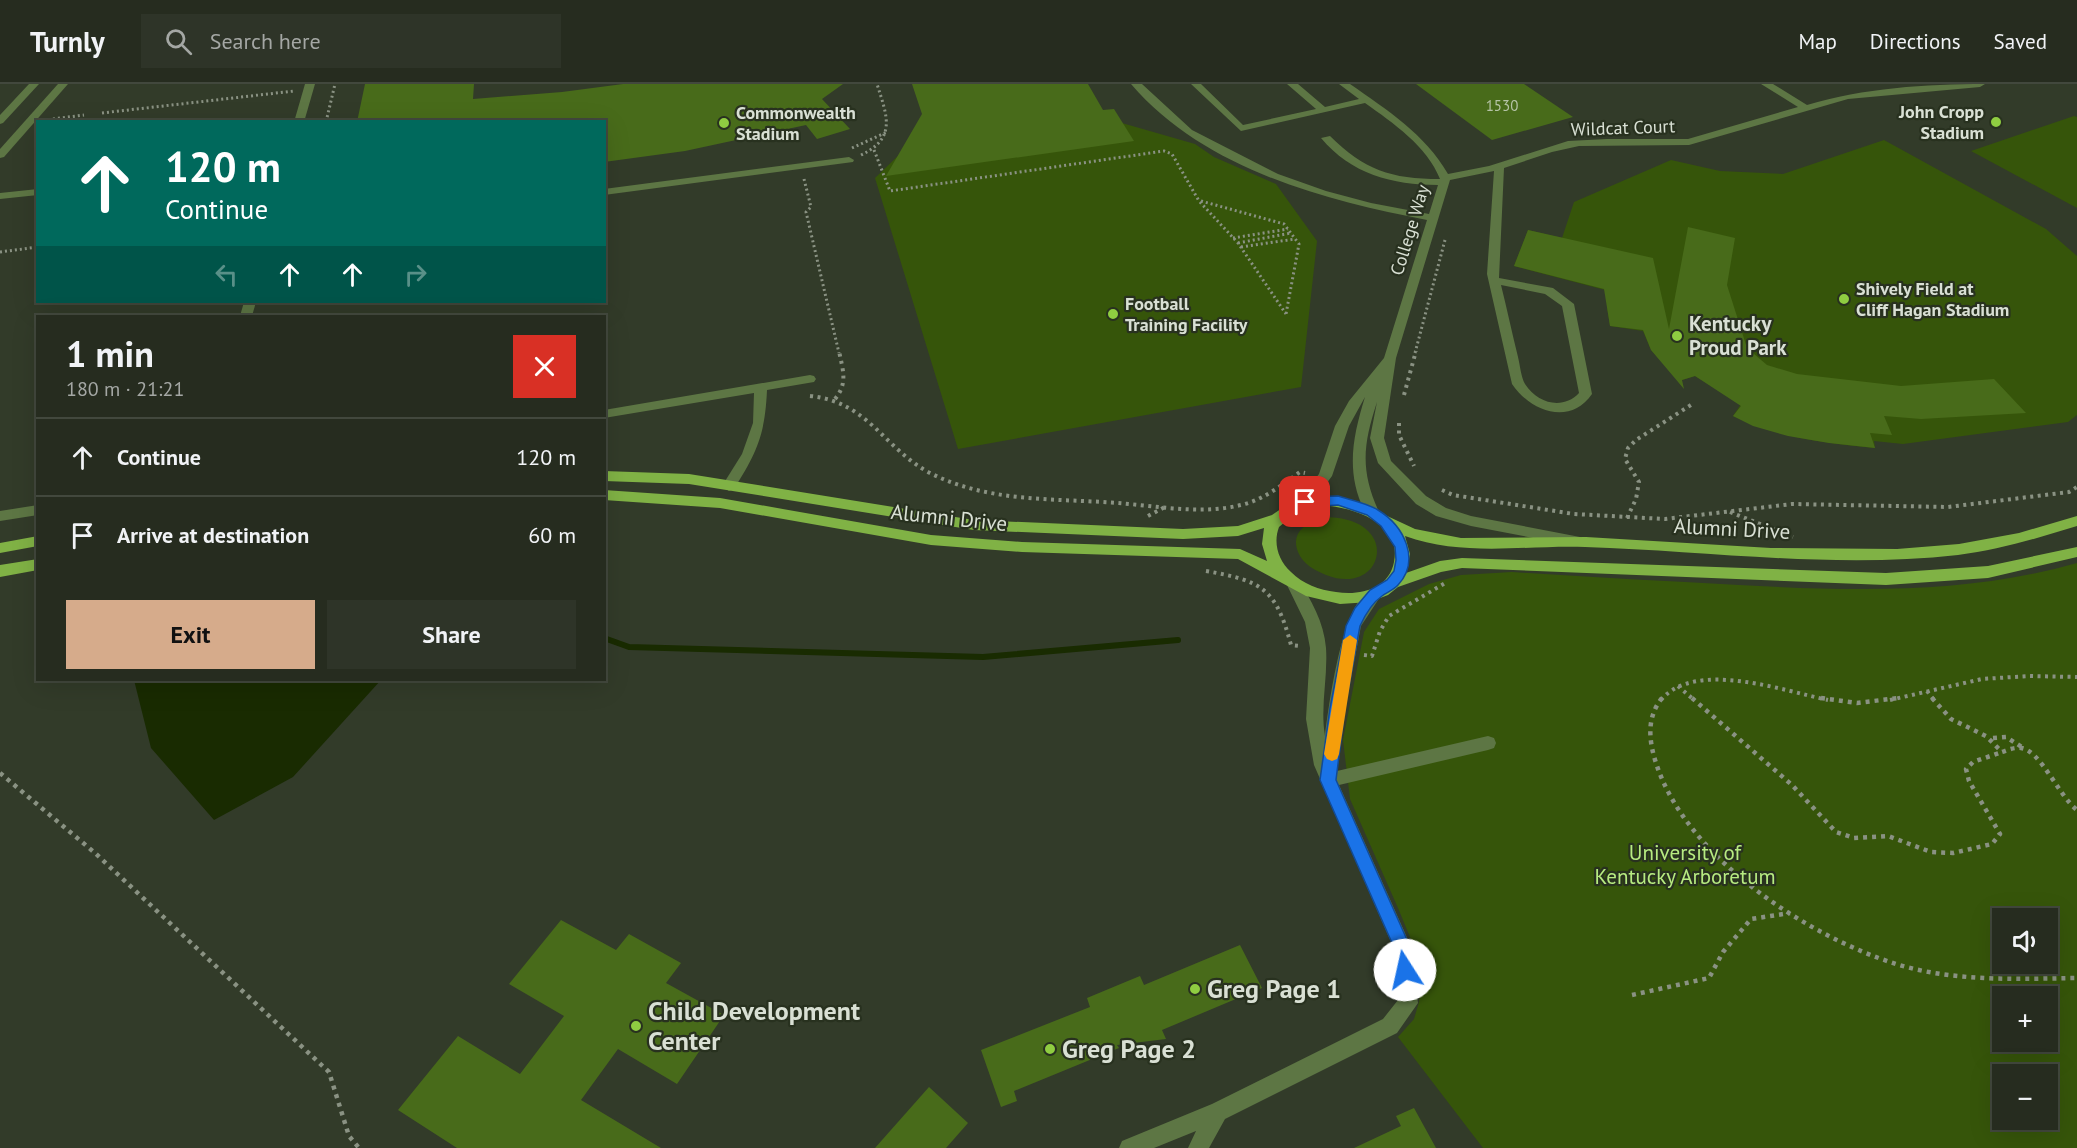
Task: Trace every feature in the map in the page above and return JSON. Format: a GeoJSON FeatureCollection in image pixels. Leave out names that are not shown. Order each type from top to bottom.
{"type":"FeatureCollection","features":[{"type":"Feature","properties":{"kind":"main road","name":"Alumni Drive"},"geometry":{"type":"LineString","coordinates":[[606,476],[689,479],[974,525],[1183,534],[1238,531],[1276,519]]}},
{"type":"Feature","properties":{"kind":"main road"},"geometry":{"type":"LineString","coordinates":[[720,503],[729,486]]}},
{"type":"Feature","properties":{"kind":"main road","name":"Alumni Drive"},"geometry":{"type":"LineString","coordinates":[[606,495],[720,503],[931,540],[1023,547],[1240,554],[1289,580]]}},
{"type":"Feature","properties":{"kind":"main road"},"geometry":{"type":"LineString","coordinates":[[1338,500],[1372,512],[1386,522],[1396,534],[1403,560],[1400,572],[1392,583],[1375,594],[1359,598],[1333,598],[1307,591],[1289,580],[1276,566],[1270,554],[1268,541],[1270,530],[1276,519],[1293,506],[1305,502],[1338,500]]}},
{"type":"Feature","properties":{"kind":"main road","name":"Alumni Drive"},"geometry":{"type":"LineString","coordinates":[[1386,522],[1416,537],[1469,545],[1583,542],[1841,555],[1898,553],[1980,545],[2020,538],[2077,521]]}},
{"type":"Feature","properties":{"kind":"main road"},"geometry":{"type":"LineString","coordinates":[[0,548],[36,541]]}},
{"type":"Feature","properties":{"kind":"main road","name":"Alumni Drive"},"geometry":{"type":"LineString","coordinates":[[1392,583],[1440,567],[1462,563],[1546,564],[1875,578],[1942,576],[1988,572],[2077,552]]}},
{"type":"Feature","properties":{"kind":"main road"},"geometry":{"type":"LineString","coordinates":[[0,571],[36,564]]}},
{"type":"Feature","properties":{"kind":"street"},"geometry":{"type":"LineString","coordinates":[[0,121],[34,84]]}},
{"type":"Feature","properties":{"kind":"street"},"geometry":{"type":"LineString","coordinates":[[0,155],[63,84]]}},
{"type":"Feature","properties":{"kind":"street"},"geometry":{"type":"LineString","coordinates":[[300,120],[310,84]]}},
{"type":"Feature","properties":{"kind":"street"},"geometry":{"type":"LineString","coordinates":[[1136,84],[1188,132],[1265,172],[1322,193],[1370,206],[1434,218]]}},
{"type":"Feature","properties":{"kind":"street"},"geometry":{"type":"LineString","coordinates":[[1196,84],[1240,128],[1366,100]]}},
{"type":"Feature","properties":{"kind":"street"},"geometry":{"type":"LineString","coordinates":[[1292,84],[1323,110]]}},
{"type":"Feature","properties":{"kind":"street","name":"College Way"},"geometry":{"type":"LineString","coordinates":[[1344,84],[1423,145],[1437,160],[1445,180],[1390,358],[1377,438],[1385,463],[1397,478],[1421,500],[1442,512],[1471,521],[1583,542]]}},
{"type":"Feature","properties":{"kind":"street"},"geometry":{"type":"LineString","coordinates":[[1766,84],[1804,107]]}},
{"type":"Feature","properties":{"kind":"street","name":"Wildcat Court"},"geometry":{"type":"LineString","coordinates":[[1326,138],[1342,154],[1376,176],[1391,180],[1445,180],[1499,166],[1544,149],[1579,143],[1611,141],[1664,144],[1689,142],[1804,107],[1862,94],[1980,84]]}},
{"type":"Feature","properties":{"kind":"street"},"geometry":{"type":"LineString","coordinates":[[606,192],[849,160]]}},
{"type":"Feature","properties":{"kind":"street"},"geometry":{"type":"LineString","coordinates":[[1494,280],[1549,291],[1568,304],[1586,394],[1581,401],[1558,410],[1542,406],[1528,397],[1518,384],[1494,280],[1493,256],[1499,166]]}},
{"type":"Feature","properties":{"kind":"street"},"geometry":{"type":"LineString","coordinates":[[0,196],[36,192]]}},
{"type":"Feature","properties":{"kind":"street","name":"College Way"},"geometry":{"type":"LineString","coordinates":[[1305,502],[1325,476],[1331,453],[1351,410],[1390,358]]}},
{"type":"Feature","properties":{"kind":"street","name":"College Way"},"geometry":{"type":"LineString","coordinates":[[1372,512],[1358,481],[1356,464],[1358,446],[1380,371]]}},
{"type":"Feature","properties":{"kind":"street"},"geometry":{"type":"LineString","coordinates":[[606,414],[810,379]]}},
{"type":"Feature","properties":{"kind":"street"},"geometry":{"type":"LineString","coordinates":[[729,486],[749,454],[759,423],[761,388]]}},
{"type":"Feature","properties":{"kind":"street"},"geometry":{"type":"LineString","coordinates":[[0,516],[36,510]]}},
{"type":"Feature","properties":{"kind":"street"},"geometry":{"type":"LineString","coordinates":[[1129,1148],[1218,1112],[1390,1026],[1408,1003],[1400,942],[1322,765],[1314,719],[1318,648],[1313,622],[1304,601],[1289,580]]}},
{"type":"Feature","properties":{"kind":"street"},"geometry":{"type":"LineString","coordinates":[[1328,780],[1353,626],[1360,612],[1375,594]]}},
{"type":"Feature","properties":{"kind":"street"},"geometry":{"type":"LineString","coordinates":[[1328,780],[1488,743]]}},
{"type":"Feature","properties":{"kind":"street"},"geometry":{"type":"LineString","coordinates":[[1198,1148],[1218,1112]]}},
{"type":"Feature","properties":{"kind":"path"},"geometry":{"type":"LineString","coordinates":[[326,120],[335,84]]}},
{"type":"Feature","properties":{"kind":"path"},"geometry":{"type":"LineString","coordinates":[[849,160],[880,146],[887,132],[887,115],[877,84]]}},
{"type":"Feature","properties":{"kind":"path"},"geometry":{"type":"LineString","coordinates":[[102,113],[299,90]]}},
{"type":"Feature","properties":{"kind":"path"},"geometry":{"type":"LineString","coordinates":[[49,120],[84,115]]}},
{"type":"Feature","properties":{"kind":"path"},"geometry":{"type":"LineString","coordinates":[[874,150],[890,191],[1164,151],[1172,154],[1199,201],[1238,243],[1286,314],[1299,244],[1292,234],[1284,224],[1199,201]]}},
{"type":"Feature","properties":{"kind":"path"},"geometry":{"type":"LineString","coordinates":[[804,177],[811,207],[806,212],[845,379],[843,389],[835,399]]}},
{"type":"Feature","properties":{"kind":"path"},"geometry":{"type":"LineString","coordinates":[[1233,238],[1288,229]]}},
{"type":"Feature","properties":{"kind":"path"},"geometry":{"type":"LineString","coordinates":[[1238,243],[1292,234]]}},
{"type":"Feature","properties":{"kind":"path"},"geometry":{"type":"LineString","coordinates":[[1402,404],[1447,234]]}},
{"type":"Feature","properties":{"kind":"path"},"geometry":{"type":"LineString","coordinates":[[1241,247],[1295,239]]}},
{"type":"Feature","properties":{"kind":"path"},"geometry":{"type":"LineString","coordinates":[[0,252],[36,248]]}},
{"type":"Feature","properties":{"kind":"path"},"geometry":{"type":"LineString","coordinates":[[808,396],[835,399],[852,407],[904,455],[942,479],[971,489],[1006,495],[1166,507],[1232,507],[1260,498],[1300,472]]}},
{"type":"Feature","properties":{"kind":"path"},"geometry":{"type":"LineString","coordinates":[[1627,518],[1636,499],[1639,482],[1625,459],[1628,448],[1636,440],[1694,403]]}},
{"type":"Feature","properties":{"kind":"path"},"geometry":{"type":"LineString","coordinates":[[1399,414],[1399,435],[1404,451],[1417,472]]}},
{"type":"Feature","properties":{"kind":"path"},"geometry":{"type":"LineString","coordinates":[[1433,486],[1453,495],[1501,504],[1627,518],[1665,519],[1792,504],[1948,507],[2069,492],[2077,487]]}},
{"type":"Feature","properties":{"kind":"path"},"geometry":{"type":"LineString","coordinates":[[1729,512],[1800,540]]}},
{"type":"Feature","properties":{"kind":"path"},"geometry":{"type":"LineString","coordinates":[[1234,575],[1274,598],[1291,645],[1306,646]]}},
{"type":"Feature","properties":{"kind":"path"},"geometry":{"type":"LineString","coordinates":[[1361,654],[1372,656],[1380,627],[1387,617],[1399,608],[1447,584],[1444,578]]}},
{"type":"Feature","properties":{"kind":"path"},"geometry":{"type":"LineString","coordinates":[[2077,677],[1982,679],[1885,701],[1858,704],[1731,681],[1706,681],[1678,686],[1664,696],[1652,714],[1649,737],[1654,767],[1691,828],[1726,863],[1810,926],[1855,949],[1898,964],[1995,979],[2077,978]]}},
{"type":"Feature","properties":{"kind":"path"},"geometry":{"type":"LineString","coordinates":[[1678,686],[1786,780],[1836,831],[1854,838],[1888,836],[1931,852],[1953,853],[1992,844],[2000,834],[1968,782],[1966,769],[1972,762],[2014,748],[2025,749]]}},
{"type":"Feature","properties":{"kind":"path"},"geometry":{"type":"LineString","coordinates":[[1927,691],[1941,711],[1958,724],[1993,738],[2006,737],[2025,749],[2040,763],[2060,797],[2077,810]]}},
{"type":"Feature","properties":{"kind":"path"},"geometry":{"type":"LineString","coordinates":[[1993,738],[2002,753]]}},
{"type":"Feature","properties":{"kind":"path"},"geometry":{"type":"LineString","coordinates":[[0,773],[95,853],[328,1072],[350,1136],[359,1148]]}},
{"type":"Feature","properties":{"kind":"path"},"geometry":{"type":"LineString","coordinates":[[1632,995],[1709,978],[1723,952],[1751,920],[1790,913]]}},
{"type":"Feature","properties":{"kind":"green space","name":"Football Training Facility"},"geometry":{"type":"Polygon","coordinates":[[[1036,84],[1108,119],[1195,144],[1214,157],[1276,184],[1317,241],[1301,387],[958,449],[875,178],[928,127],[1036,84]]]}},
{"type":"Feature","properties":{"kind":"green space"},"geometry":{"type":"Polygon","coordinates":[[[2074,116],[2077,117],[2077,208],[1971,151],[2074,116]]]}},
{"type":"Feature","properties":{"kind":"green space","name":"Shively Field at Cliff Hagan Stadium"},"geometry":{"type":"Polygon","coordinates":[[[1884,140],[2046,229],[2077,256],[2077,415],[2068,422],[1903,444],[1874,441],[1875,448],[1820,441],[1767,430],[1733,416],[1741,404],[1695,376],[1679,381],[1651,350],[1643,331],[1610,326],[1607,307],[1613,308],[1609,291],[1514,266],[1528,230],[1562,238],[1574,202],[1671,160],[1720,171],[1783,174],[1884,140]]]}},
{"type":"Feature","properties":{"kind":"green space"},"geometry":{"type":"Polygon","coordinates":[[[1324,517],[1349,520],[1366,529],[1375,541],[1377,555],[1372,567],[1361,576],[1346,579],[1326,575],[1309,566],[1300,556],[1296,545],[1298,533],[1306,525],[1324,517]]]}},
{"type":"Feature","properties":{"kind":"green space","name":"University of Kentucky Arboretum"},"geometry":{"type":"Polygon","coordinates":[[[2077,563],[2077,1148],[1483,1148],[1398,1037],[1414,1019],[1419,1002],[1422,975],[1417,954],[1350,799],[1343,740],[1364,632],[1379,609],[1429,584],[1461,575],[1512,572],[1825,589],[1951,586],[1993,581],[2077,563]]]}},
{"type":"Feature","properties":{"kind":"shaded area"},"geometry":{"type":"Polygon","coordinates":[[[134,681],[380,681],[293,777],[214,820],[151,748],[134,681]]]}},
{"type":"Feature","properties":{"kind":"building","name":"Commonwealth Stadium"},"geometry":{"type":"Polygon","coordinates":[[[365,84],[474,84],[473,99],[562,92],[623,84],[843,84],[822,99],[850,129],[817,139],[806,125],[685,151],[606,162],[606,120],[357,120],[365,84]]]}},
{"type":"Feature","properties":{"kind":"building"},"geometry":{"type":"Polygon","coordinates":[[[912,84],[1088,84],[1103,110],[1114,109],[1134,141],[886,176],[922,114],[912,84]]]}},
{"type":"Feature","properties":{"kind":"building"},"geometry":{"type":"Polygon","coordinates":[[[1416,84],[1524,84],[1573,117],[1492,140],[1416,84]]]}},
{"type":"Feature","properties":{"kind":"building"},"geometry":{"type":"Polygon","coordinates":[[[1688,227],[1735,238],[1727,285],[1747,348],[1767,365],[1797,374],[1901,386],[1994,379],[2026,413],[1921,419],[1884,416],[1892,435],[1870,433],[1875,448],[1788,436],[1753,426],[1733,416],[1741,406],[1695,376],[1682,380],[1684,389],[1651,350],[1643,330],[1610,326],[1604,289],[1514,266],[1528,230],[1653,258],[1669,329],[1688,227]]]}},
{"type":"Feature","properties":{"kind":"building","name":"Child Development Center"},"geometry":{"type":"Polygon","coordinates":[[[561,920],[616,950],[629,934],[681,963],[666,983],[724,1015],[677,1084],[618,1049],[581,1100],[661,1148],[457,1148],[398,1110],[458,1036],[520,1074],[564,1016],[509,984],[561,920]]]}},
{"type":"Feature","properties":{"kind":"building"},"geometry":{"type":"Polygon","coordinates":[[[1240,945],[1262,988],[1162,1030],[1166,1039],[1117,1045],[1119,1048],[1014,1091],[1017,1101],[1001,1107],[981,1050],[1090,1007],[1087,998],[1140,976],[1144,985],[1240,945]]]}},
{"type":"Feature","properties":{"kind":"building"},"geometry":{"type":"Polygon","coordinates":[[[929,1087],[968,1123],[946,1148],[875,1148],[929,1087]]]}},
{"type":"Feature","properties":{"kind":"building"},"geometry":{"type":"Polygon","coordinates":[[[1414,1108],[1436,1148],[1354,1148],[1401,1126],[1396,1116],[1414,1108]]]}},
{"type":"Feature","properties":{"kind":"waterway"},"geometry":{"type":"LineString","coordinates":[[606,639],[629,647],[983,657],[1178,640]]}},
{"type":"Feature","properties":{"kind":"slow traffic"},"geometry":{"type":"LineString","coordinates":[[1332,754],[1350,640]]}},
{"type":"Feature","properties":{"kind":"place","name":"John Cropp Stadium"},"geometry":{"type":"Point","coordinates":[1996,122]}},
{"type":"Feature","properties":{"kind":"place","name":"Commonwealth Stadium"},"geometry":{"type":"Point","coordinates":[724,123]}},
{"type":"Feature","properties":{"kind":"place","name":"Shively Field at Cliff Hagan Stadium"},"geometry":{"type":"Point","coordinates":[1844,299]}},
{"type":"Feature","properties":{"kind":"place","name":"Football Training Facility"},"geometry":{"type":"Point","coordinates":[1113,314]}},
{"type":"Feature","properties":{"kind":"place","name":"Kentucky Proud Park"},"geometry":{"type":"Point","coordinates":[1677,336]}},
{"type":"Feature","properties":{"kind":"place","name":"Greg Page 1"},"geometry":{"type":"Point","coordinates":[1195,989]}},
{"type":"Feature","properties":{"kind":"place","name":"Child Development Center"},"geometry":{"type":"Point","coordinates":[636,1026]}},
{"type":"Feature","properties":{"kind":"place","name":"Greg Page 2"},"geometry":{"type":"Point","coordinates":[1050,1049]}},
{"type":"Feature","properties":{"kind":"route"},"geometry":{"type":"LineString","coordinates":[[1305,502],[1338,500],[1372,512],[1386,522],[1396,534],[1401,547],[1403,560],[1400,572],[1392,583],[1375,594],[1360,612],[1353,626],[1328,780],[1400,942],[1405,970]]}}]}
